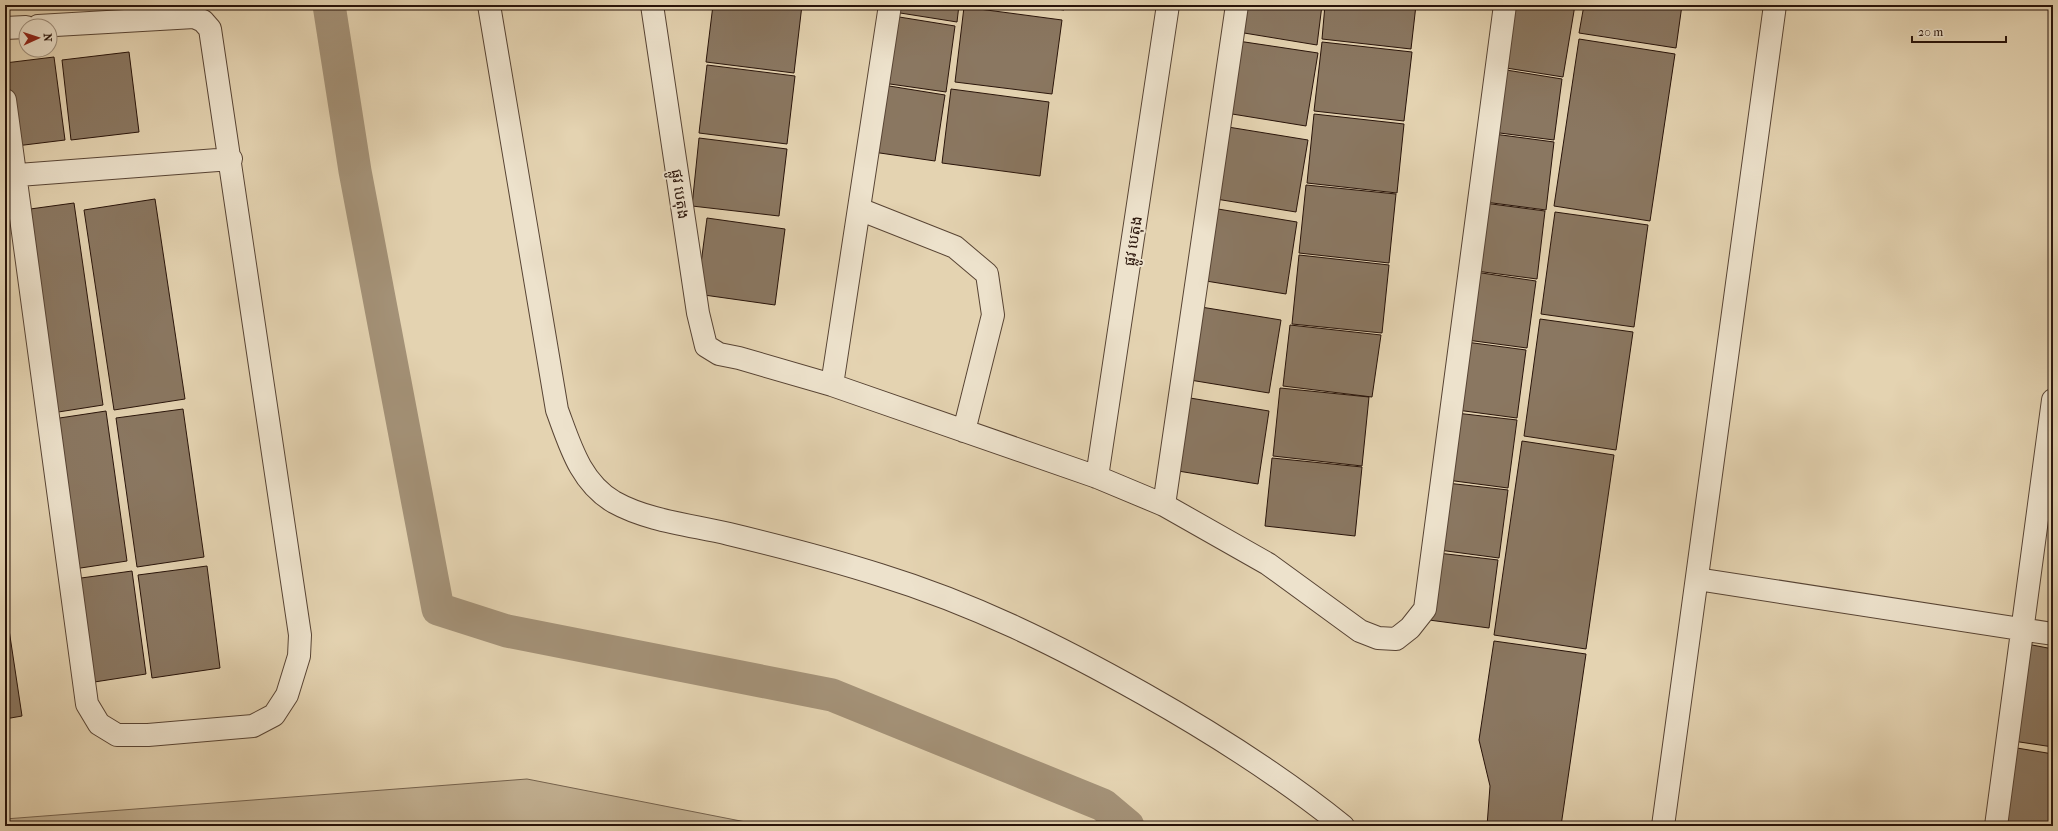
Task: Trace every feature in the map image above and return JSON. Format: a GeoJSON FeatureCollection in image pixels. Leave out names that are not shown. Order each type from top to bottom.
{"type":"FeatureCollection","features":[{"type":"Feature","properties":{"kind":"street"},"geometry":{"type":"LineString","coordinates":[[489,5],[557,410],[575,459],[591,483],[614,501],[643,514],[731,534],[879,574],[952,599],[1029,632],[1090,663],[1182,715],[1260,766],[1343,826]]}},
{"type":"Feature","properties":{"kind":"street","name":"ផ្លូវ បេតុង"},"geometry":{"type":"LineString","coordinates":[[652,5],[698,313],[706,346],[719,354],[740,358],[832,386],[1097,477],[1164,505],[1268,564],[1360,631],[1378,638],[1396,639],[1410,628],[1425,609],[1505,5]]}},
{"type":"Feature","properties":{"kind":"street"},"geometry":{"type":"LineString","coordinates":[[832,386],[890,5]]}},
{"type":"Feature","properties":{"kind":"street","name":"ផ្លូវ បេតុង"},"geometry":{"type":"LineString","coordinates":[[1097,477],[1168,5]]}},
{"type":"Feature","properties":{"kind":"street"},"geometry":{"type":"LineString","coordinates":[[1164,505],[1237,5]]}},
{"type":"Feature","properties":{"kind":"street"},"geometry":{"type":"LineString","coordinates":[[1663,826],[1774,5]]}},
{"type":"Feature","properties":{"kind":"street"},"geometry":{"type":"LineString","coordinates":[[5,100],[10,176],[87,704],[99,724],[117,735],[148,735],[254,726],[274,715],[287,695],[299,656],[300,635],[231,160],[210,29],[203,21],[194,17],[58,25]]}},
{"type":"Feature","properties":{"kind":"street"},"geometry":{"type":"LineString","coordinates":[[5,28],[18,27]]}},
{"type":"Feature","properties":{"kind":"street"},"geometry":{"type":"LineString","coordinates":[[10,176],[231,160]]}},
{"type":"Feature","properties":{"kind":"street"},"geometry":{"type":"LineString","coordinates":[[860,210],[955,248],[988,274],[993,315],[964,431]]}},
{"type":"Feature","properties":{"kind":"street"},"geometry":{"type":"LineString","coordinates":[[1996,826],[2053,400]]}},
{"type":"Feature","properties":{"kind":"street"},"geometry":{"type":"LineString","coordinates":[[1697,579],[2053,634]]}},
{"type":"Feature","properties":{"kind":"shaded area"},"geometry":{"type":"Polygon","coordinates":[[[527,779],[766,826],[5,826],[5,819],[527,779]]]}},
{"type":"Feature","properties":{"kind":"building"},"geometry":{"type":"Polygon","coordinates":[[[713,5],[802,5],[794,73],[706,62],[713,5]]]}},
{"type":"Feature","properties":{"kind":"building"},"geometry":{"type":"Polygon","coordinates":[[[895,5],[959,5],[957,22],[894,12],[895,5]]]}},
{"type":"Feature","properties":{"kind":"building"},"geometry":{"type":"Polygon","coordinates":[[[1027,5],[1065,5],[1064,10],[1027,5]]]}},
{"type":"Feature","properties":{"kind":"building"},"geometry":{"type":"Polygon","coordinates":[[[1242,5],[1322,5],[1317,45],[1238,32],[1242,5]]]}},
{"type":"Feature","properties":{"kind":"building"},"geometry":{"type":"Polygon","coordinates":[[[1325,5],[1416,5],[1411,49],[1322,39],[1325,5]]]}},
{"type":"Feature","properties":{"kind":"building"},"geometry":{"type":"Polygon","coordinates":[[[1510,5],[1575,5],[1563,77],[1500,67],[1510,5]]]}},
{"type":"Feature","properties":{"kind":"building"},"geometry":{"type":"Polygon","coordinates":[[[1584,5],[1682,5],[1676,48],[1579,33],[1584,5]]]}},
{"type":"Feature","properties":{"kind":"building"},"geometry":{"type":"Polygon","coordinates":[[[964,7],[1062,20],[1052,94],[955,82],[964,7]]]}},
{"type":"Feature","properties":{"kind":"building"},"geometry":{"type":"Polygon","coordinates":[[[893,16],[955,26],[946,92],[883,83],[893,16]]]}},
{"type":"Feature","properties":{"kind":"building"},"geometry":{"type":"Polygon","coordinates":[[[1579,39],[1675,54],[1650,221],[1554,206],[1579,39]]]}},
{"type":"Feature","properties":{"kind":"building"},"geometry":{"type":"Polygon","coordinates":[[[1238,41],[1318,53],[1306,126],[1226,113],[1238,41]]]}},
{"type":"Feature","properties":{"kind":"building"},"geometry":{"type":"Polygon","coordinates":[[[1322,42],[1412,52],[1404,121],[1314,111],[1322,42]]]}},
{"type":"Feature","properties":{"kind":"building"},"geometry":{"type":"Polygon","coordinates":[[[129,52],[139,132],[71,140],[62,60],[129,52]]]}},
{"type":"Feature","properties":{"kind":"building"},"geometry":{"type":"Polygon","coordinates":[[[54,58],[65,140],[16,146],[5,63],[54,58]]]}},
{"type":"Feature","properties":{"kind":"building"},"geometry":{"type":"Polygon","coordinates":[[[707,65],[795,76],[787,144],[699,133],[707,65]]]}},
{"type":"Feature","properties":{"kind":"building"},"geometry":{"type":"Polygon","coordinates":[[[1500,69],[1562,79],[1554,140],[1492,132],[1500,69]]]}},
{"type":"Feature","properties":{"kind":"building"},"geometry":{"type":"Polygon","coordinates":[[[883,85],[945,95],[935,161],[873,152],[883,85]]]}},
{"type":"Feature","properties":{"kind":"building"},"geometry":{"type":"Polygon","coordinates":[[[951,89],[1049,102],[1040,176],[942,163],[951,89]]]}},
{"type":"Feature","properties":{"kind":"building"},"geometry":{"type":"Polygon","coordinates":[[[1314,114],[1404,124],[1397,193],[1307,183],[1314,114]]]}},
{"type":"Feature","properties":{"kind":"building"},"geometry":{"type":"Polygon","coordinates":[[[1228,127],[1308,140],[1296,212],[1216,199],[1228,127]]]}},
{"type":"Feature","properties":{"kind":"building"},"geometry":{"type":"Polygon","coordinates":[[[1494,134],[1554,142],[1546,210],[1485,202],[1494,134]]]}},
{"type":"Feature","properties":{"kind":"building"},"geometry":{"type":"Polygon","coordinates":[[[699,138],[787,149],[779,216],[692,206],[699,138]]]}},
{"type":"Feature","properties":{"kind":"building"},"geometry":{"type":"Polygon","coordinates":[[[1306,185],[1396,194],[1389,263],[1299,253],[1306,185]]]}},
{"type":"Feature","properties":{"kind":"building"},"geometry":{"type":"Polygon","coordinates":[[[155,199],[185,399],[114,410],[84,210],[155,199]]]}},
{"type":"Feature","properties":{"kind":"building"},"geometry":{"type":"Polygon","coordinates":[[[74,203],[103,405],[52,413],[23,210],[74,203]]]}},
{"type":"Feature","properties":{"kind":"building"},"geometry":{"type":"Polygon","coordinates":[[[1484,203],[1545,211],[1537,279],[1476,271],[1484,203]]]}},
{"type":"Feature","properties":{"kind":"building"},"geometry":{"type":"Polygon","coordinates":[[[1218,209],[1297,222],[1286,294],[1206,281],[1218,209]]]}},
{"type":"Feature","properties":{"kind":"building"},"geometry":{"type":"Polygon","coordinates":[[[1555,212],[1648,225],[1634,327],[1541,314],[1555,212]]]}},
{"type":"Feature","properties":{"kind":"building"},"geometry":{"type":"Polygon","coordinates":[[[707,218],[785,229],[775,305],[697,294],[707,218]]]}},
{"type":"Feature","properties":{"kind":"building"},"geometry":{"type":"Polygon","coordinates":[[[1299,255],[1389,265],[1382,333],[1292,324],[1299,255]]]}},
{"type":"Feature","properties":{"kind":"building"},"geometry":{"type":"Polygon","coordinates":[[[1475,272],[1536,281],[1527,348],[1467,340],[1475,272]]]}},
{"type":"Feature","properties":{"kind":"building"},"geometry":{"type":"Polygon","coordinates":[[[1201,307],[1281,320],[1269,393],[1190,380],[1201,307]]]}},
{"type":"Feature","properties":{"kind":"building"},"geometry":{"type":"Polygon","coordinates":[[[1540,319],[1633,332],[1616,450],[1524,436],[1540,319]]]}},
{"type":"Feature","properties":{"kind":"building"},"geometry":{"type":"Polygon","coordinates":[[[1290,325],[1381,335],[1372,397],[1283,386],[1290,325]]]}},
{"type":"Feature","properties":{"kind":"building"},"geometry":{"type":"Polygon","coordinates":[[[1466,342],[1526,350],[1517,418],[1457,410],[1466,342]]]}},
{"type":"Feature","properties":{"kind":"building"},"geometry":{"type":"Polygon","coordinates":[[[1280,388],[1369,397],[1362,466],[1273,456],[1280,388]]]}},
{"type":"Feature","properties":{"kind":"building"},"geometry":{"type":"Polygon","coordinates":[[[1190,398],[1269,411],[1258,484],[1178,471],[1190,398]]]}},
{"type":"Feature","properties":{"kind":"building"},"geometry":{"type":"Polygon","coordinates":[[[183,409],[204,557],[137,567],[116,418],[183,409]]]}},
{"type":"Feature","properties":{"kind":"building"},"geometry":{"type":"Polygon","coordinates":[[[106,411],[127,561],[74,569],[53,419],[106,411]]]}},
{"type":"Feature","properties":{"kind":"building"},"geometry":{"type":"Polygon","coordinates":[[[1456,413],[1517,420],[1508,488],[1447,480],[1456,413]]]}},
{"type":"Feature","properties":{"kind":"building"},"geometry":{"type":"Polygon","coordinates":[[[1522,441],[1614,455],[1586,649],[1494,635],[1522,441]]]}},
{"type":"Feature","properties":{"kind":"building"},"geometry":{"type":"Polygon","coordinates":[[[1272,458],[1362,467],[1355,536],[1265,526],[1272,458]]]}},
{"type":"Feature","properties":{"kind":"building"},"geometry":{"type":"Polygon","coordinates":[[[1447,483],[1508,490],[1499,558],[1439,550],[1447,483]]]}},
{"type":"Feature","properties":{"kind":"building"},"geometry":{"type":"Polygon","coordinates":[[[1438,553],[1498,560],[1489,628],[1429,620],[1438,553]]]}},
{"type":"Feature","properties":{"kind":"building"},"geometry":{"type":"Polygon","coordinates":[[[207,566],[220,668],[152,678],[138,575],[207,566]]]}},
{"type":"Feature","properties":{"kind":"building"},"geometry":{"type":"Polygon","coordinates":[[[132,571],[146,674],[88,683],[74,579],[132,571]]]}},
{"type":"Feature","properties":{"kind":"building"},"geometry":{"type":"Polygon","coordinates":[[[5,603],[22,716],[5,719],[5,603]]]}},
{"type":"Feature","properties":{"kind":"building"},"geometry":{"type":"Polygon","coordinates":[[[1494,641],[1586,654],[1561,826],[1487,826],[1490,786],[1479,740],[1494,641]]]}},
{"type":"Feature","properties":{"kind":"building"},"geometry":{"type":"Polygon","coordinates":[[[2027,644],[2053,649],[2053,747],[2013,741],[2027,644]]]}},
{"type":"Feature","properties":{"kind":"building"},"geometry":{"type":"Polygon","coordinates":[[[2011,747],[2053,754],[2053,826],[2001,826],[2011,747]]]}},
{"type":"Feature","properties":{"kind":"waterway"},"geometry":{"type":"LineString","coordinates":[[329,5],[355,171],[438,609],[507,631],[832,695],[1103,805],[1128,826]]}}]}
